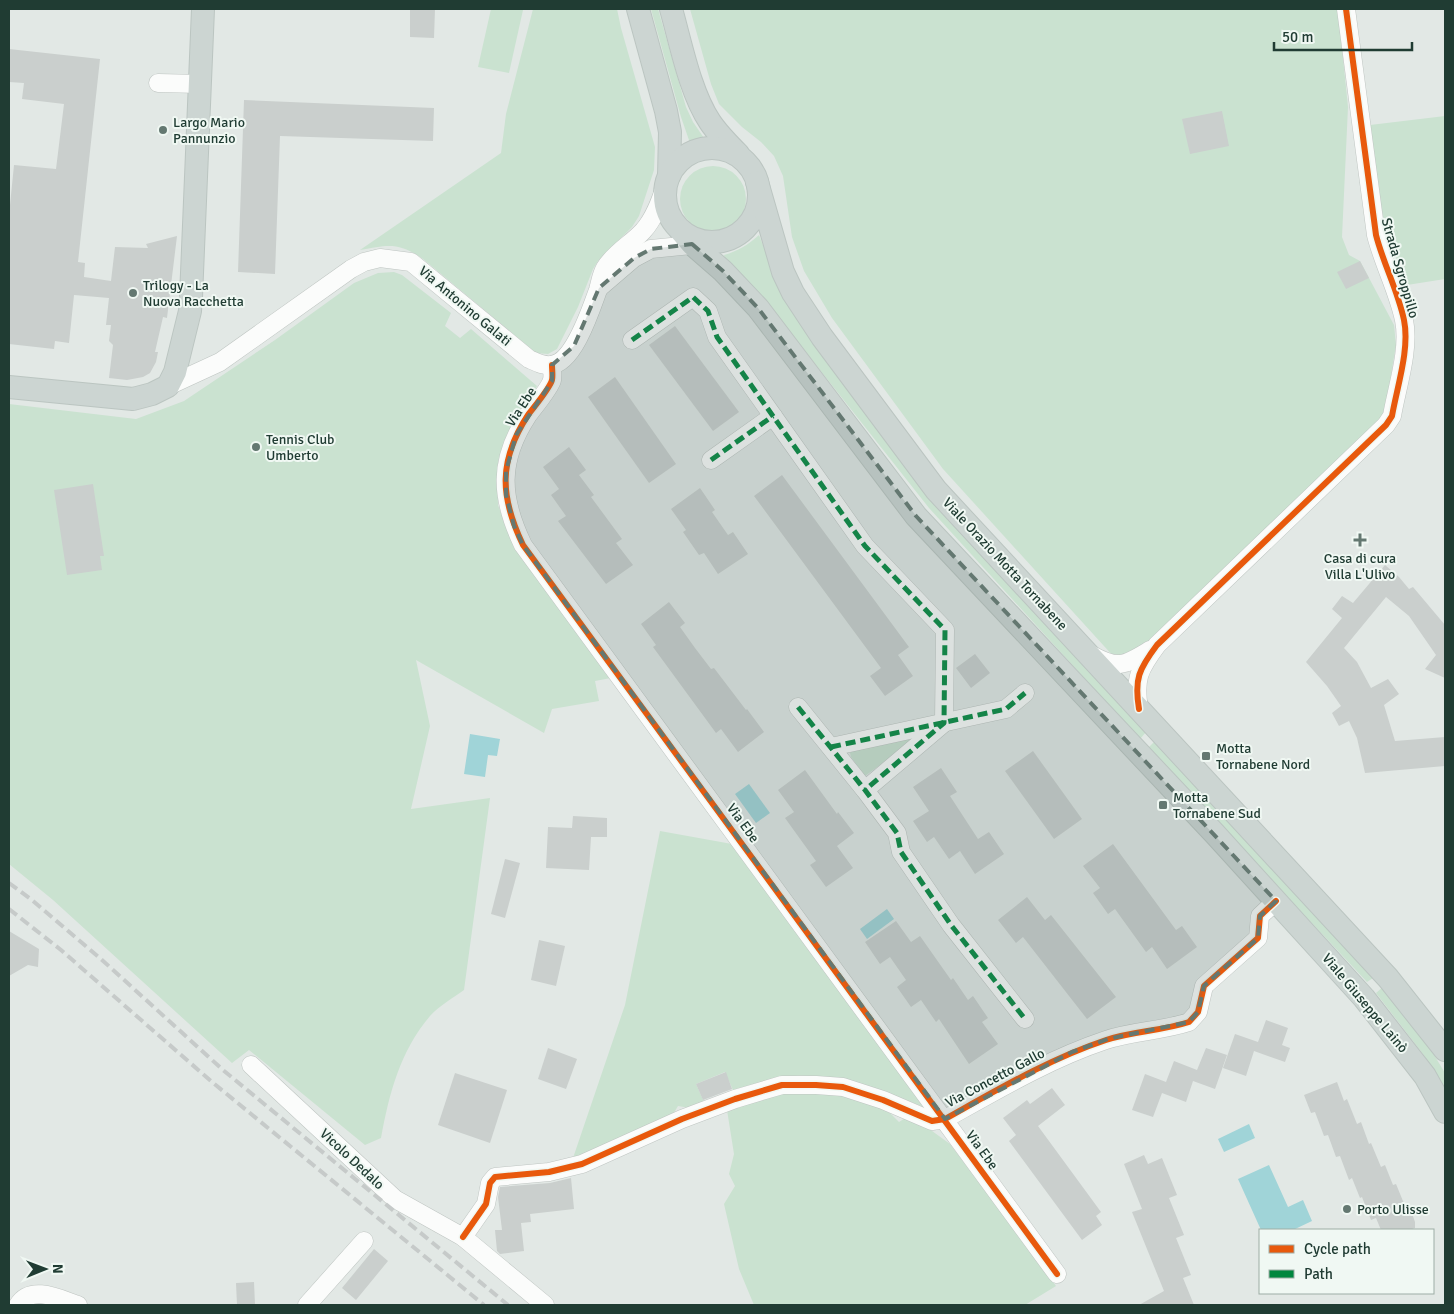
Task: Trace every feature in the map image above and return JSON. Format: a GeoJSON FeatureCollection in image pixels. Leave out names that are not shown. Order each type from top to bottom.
{"type":"FeatureCollection","features":[{"type":"Feature","properties":{"kind":"main road"},"geometry":{"type":"LineString","coordinates":[[9,387],[133,398],[152,394],[168,386],[175,372],[191,297],[203,9]]}},
{"type":"Feature","properties":{"kind":"main road"},"geometry":{"type":"LineString","coordinates":[[638,9],[670,132],[665,198],[667,210],[672,220],[695,239],[758,308],[916,516],[1276,901]]}},
{"type":"Feature","properties":{"kind":"main road"},"geometry":{"type":"LineString","coordinates":[[671,9],[698,99],[709,121],[753,171],[758,182],[760,194],[754,219],[746,229],[736,236],[724,241],[695,239]]}},
{"type":"Feature","properties":{"kind":"main road"},"geometry":{"type":"LineString","coordinates":[[667,182],[675,165],[685,156],[697,150],[723,149],[736,154],[746,162]]}},
{"type":"Feature","properties":{"kind":"main road","name":"Viale Orazio Motta Tornabene"},"geometry":{"type":"LineString","coordinates":[[758,182],[783,272],[793,293],[822,337],[936,490],[1319,902],[1388,978],[1445,1050]]}},
{"type":"Feature","properties":{"kind":"main road","name":"Viale Giuseppe Lainò"},"geometry":{"type":"LineString","coordinates":[[1276,901],[1364,998],[1425,1076],[1445,1112]]}},
{"type":"Feature","properties":{"kind":"street","name":"Strada Sgroppillo"},"geometry":{"type":"LineString","coordinates":[[1157,645],[1386,425],[1392,416],[1404,348],[1404,321],[1376,235],[1346,9]]}},
{"type":"Feature","properties":{"kind":"street"},"geometry":{"type":"LineString","coordinates":[[158,83],[200,84]]}},
{"type":"Feature","properties":{"kind":"street"},"geometry":{"type":"LineString","coordinates":[[552,365],[562,360],[574,346],[586,322],[604,270],[612,258],[643,230],[658,206],[667,182]]}},
{"type":"Feature","properties":{"kind":"street"},"geometry":{"type":"LineString","coordinates":[[599,288],[634,258],[651,249],[695,239]]}},
{"type":"Feature","properties":{"kind":"street","name":"Via Antonino Galati"},"geometry":{"type":"LineString","coordinates":[[168,386],[220,362],[352,269],[364,262],[380,258],[411,262],[529,359],[540,364],[552,365]]}},
{"type":"Feature","properties":{"kind":"street"},"geometry":{"type":"LineString","coordinates":[[632,340],[693,297],[708,311],[717,337],[865,546],[946,630],[944,723],[865,790]]}},
{"type":"Feature","properties":{"kind":"street","name":"Via Ebe"},"geometry":{"type":"LineString","coordinates":[[552,365],[552,381],[516,435],[506,471],[506,495],[510,512],[523,545],[1057,1274]]}},
{"type":"Feature","properties":{"kind":"street"},"geometry":{"type":"LineString","coordinates":[[711,460],[773,416]]}},
{"type":"Feature","properties":{"kind":"street"},"geometry":{"type":"LineString","coordinates":[[1085,651],[1106,663],[1116,665],[1134,660],[1157,645]]}},
{"type":"Feature","properties":{"kind":"street"},"geometry":{"type":"LineString","coordinates":[[1139,709],[1136,690],[1138,674],[1157,645]]}},
{"type":"Feature","properties":{"kind":"street"},"geometry":{"type":"LineString","coordinates":[[831,747],[1006,709],[1025,693]]}},
{"type":"Feature","properties":{"kind":"street"},"geometry":{"type":"LineString","coordinates":[[798,707],[897,833],[901,852],[951,925],[1025,1019]]}},
{"type":"Feature","properties":{"kind":"street","name":"Via Concetto Gallo"},"geometry":{"type":"LineString","coordinates":[[463,1237],[486,1204],[490,1183],[495,1177],[549,1172],[582,1164],[682,1119],[735,1099],[782,1085],[843,1087],[883,1100],[932,1122],[944,1119],[1040,1067],[1072,1052],[1108,1039],[1188,1022],[1198,1012],[1204,986],[1258,938],[1260,916],[1276,901]]}},
{"type":"Feature","properties":{"kind":"street","name":"Vicolo Dedalo"},"geometry":{"type":"LineString","coordinates":[[251,1065],[395,1199],[463,1237],[545,1305]]}},
{"type":"Feature","properties":{"kind":"street"},"geometry":{"type":"LineString","coordinates":[[307,1305],[364,1241]]}},
{"type":"Feature","properties":{"kind":"street"},"geometry":{"type":"LineString","coordinates":[[18,1305],[27,1296],[35,1294],[46,1295],[78,1305]]}},
{"type":"Feature","properties":{"kind":"highlighted area"},"geometry":{"type":"Polygon","coordinates":[[[692,244],[723,271],[758,308],[916,516],[1276,901],[1260,916],[1258,938],[1204,986],[1198,1012],[1189,1022],[1108,1039],[1072,1052],[945,1119],[523,545],[514,526],[506,495],[506,471],[516,435],[552,381],[552,365],[574,346],[599,288],[634,258],[651,249],[692,244]]]}},
{"type":"Feature","properties":{"kind":"green space"},"geometry":{"type":"Polygon","coordinates":[[[491,9],[523,10],[509,73],[478,67],[491,9]]]}},
{"type":"Feature","properties":{"kind":"green space"},"geometry":{"type":"Polygon","coordinates":[[[533,9],[617,9],[655,147],[654,170],[639,216],[632,227],[598,261],[557,349],[548,354],[536,353],[423,259],[407,250],[400,247],[386,246],[360,250],[501,153],[506,114],[533,9]]]}},
{"type":"Feature","properties":{"kind":"green space"},"geometry":{"type":"Polygon","coordinates":[[[651,9],[658,9],[686,107],[704,140],[690,143],[651,9]]]}},
{"type":"Feature","properties":{"kind":"green space"},"geometry":{"type":"Polygon","coordinates":[[[690,9],[1338,9],[1348,107],[1342,237],[1349,255],[1360,261],[1394,325],[1396,345],[1385,412],[1381,422],[1152,641],[1138,651],[1114,657],[943,469],[832,318],[804,271],[792,237],[783,176],[774,156],[719,104],[711,84],[690,9]]]}},
{"type":"Feature","properties":{"kind":"green space"},"geometry":{"type":"Polygon","coordinates":[[[1445,116],[1445,279],[1407,285],[1381,220],[1370,125],[1445,116]]]}},
{"type":"Feature","properties":{"kind":"green space"},"geometry":{"type":"Polygon","coordinates":[[[713,166],[726,168],[741,181],[744,186],[746,199],[744,212],[731,227],[726,230],[713,232],[700,230],[685,217],[682,212],[680,199],[682,186],[695,171],[700,168],[713,166]]]}},
{"type":"Feature","properties":{"kind":"green space"},"geometry":{"type":"Polygon","coordinates":[[[759,235],[783,296],[1147,731],[1140,739],[929,508],[763,298],[725,258],[724,255],[743,247],[759,235]]]}},
{"type":"Feature","properties":{"kind":"green space"},"geometry":{"type":"Polygon","coordinates":[[[394,272],[402,275],[451,313],[445,326],[460,338],[471,329],[537,386],[513,422],[499,457],[497,470],[498,505],[511,539],[611,678],[595,681],[599,701],[552,709],[544,733],[416,660],[430,726],[411,809],[490,798],[464,990],[434,1012],[420,1029],[403,1058],[397,1074],[381,1138],[365,1145],[249,1050],[232,1063],[53,900],[9,864],[9,404],[136,419],[184,401],[275,340],[354,283],[378,273],[394,272]]]}},
{"type":"Feature","properties":{"kind":"green space"},"geometry":{"type":"Polygon","coordinates":[[[918,737],[865,776],[851,757],[850,753],[853,750],[918,737]]]}},
{"type":"Feature","properties":{"kind":"green space"},"geometry":{"type":"Polygon","coordinates":[[[1155,741],[1376,976],[1367,982],[1148,748],[1155,741]]]}},
{"type":"Feature","properties":{"kind":"green space"},"geometry":{"type":"Polygon","coordinates":[[[660,831],[732,844],[926,1108],[861,1085],[826,1077],[793,1076],[778,1078],[733,1090],[725,1072],[696,1084],[704,1102],[690,1108],[678,1106],[672,1116],[595,1152],[573,1158],[625,1005],[660,831]]]}},
{"type":"Feature","properties":{"kind":"green space"},"geometry":{"type":"Polygon","coordinates":[[[1383,987],[1428,1045],[1445,1073],[1445,1092],[1423,1054],[1376,993],[1383,987]]]}},
{"type":"Feature","properties":{"kind":"green space"},"geometry":{"type":"Polygon","coordinates":[[[828,1092],[883,1106],[899,1122],[910,1115],[950,1144],[1056,1286],[1025,1305],[754,1305],[739,1269],[724,1204],[735,1186],[729,1174],[734,1154],[727,1110],[768,1094],[828,1092]]]}},
{"type":"Feature","properties":{"kind":"water"},"geometry":{"type":"Polygon","coordinates":[[[470,734],[500,739],[497,756],[488,755],[485,777],[464,774],[470,734]]]}},
{"type":"Feature","properties":{"kind":"water"},"geometry":{"type":"Polygon","coordinates":[[[749,784],[770,813],[756,823],[735,794],[749,784]]]}},
{"type":"Feature","properties":{"kind":"water"},"geometry":{"type":"Polygon","coordinates":[[[887,909],[894,919],[867,939],[860,929],[887,909]]]}},
{"type":"Feature","properties":{"kind":"water"},"geometry":{"type":"Polygon","coordinates":[[[1249,1124],[1255,1138],[1224,1152],[1218,1139],[1249,1124]]]}},
{"type":"Feature","properties":{"kind":"water"},"geometry":{"type":"Polygon","coordinates":[[[1269,1165],[1288,1207],[1303,1200],[1312,1221],[1295,1229],[1261,1229],[1238,1179],[1269,1165]]]}},
{"type":"Feature","properties":{"kind":"building"},"geometry":{"type":"Polygon","coordinates":[[[410,9],[435,9],[434,38],[410,37],[410,9]]]}},
{"type":"Feature","properties":{"kind":"building"},"geometry":{"type":"Polygon","coordinates":[[[9,49],[100,59],[78,262],[85,263],[84,277],[111,281],[115,247],[148,248],[146,244],[177,236],[167,318],[163,317],[155,352],[158,352],[156,362],[150,373],[143,377],[127,380],[109,378],[113,345],[109,341],[111,325],[106,325],[109,298],[74,295],[69,343],[55,341],[54,349],[9,344],[9,215],[14,165],[56,169],[64,104],[22,99],[24,83],[9,82],[9,49]]]}},
{"type":"Feature","properties":{"kind":"building"},"geometry":{"type":"Polygon","coordinates":[[[244,100],[434,108],[433,141],[280,136],[275,274],[238,272],[244,100]]]}},
{"type":"Feature","properties":{"kind":"building"},"geometry":{"type":"Polygon","coordinates":[[[1222,111],[1229,146],[1190,154],[1182,119],[1222,111]]]}},
{"type":"Feature","properties":{"kind":"building"},"geometry":{"type":"Polygon","coordinates":[[[1360,261],[1369,278],[1346,289],[1337,272],[1360,261]]]}},
{"type":"Feature","properties":{"kind":"building"},"geometry":{"type":"Polygon","coordinates":[[[675,326],[739,412],[713,431],[649,345],[675,326]]]}},
{"type":"Feature","properties":{"kind":"building"},"geometry":{"type":"Polygon","coordinates":[[[615,377],[676,464],[649,483],[588,397],[615,377]]]}},
{"type":"Feature","properties":{"kind":"building"},"geometry":{"type":"Polygon","coordinates":[[[569,447],[586,470],[579,475],[594,495],[591,497],[622,539],[616,543],[633,565],[606,584],[558,521],[566,516],[551,495],[559,489],[543,467],[569,447]]]}},
{"type":"Feature","properties":{"kind":"building"},"geometry":{"type":"Polygon","coordinates":[[[782,475],[909,647],[898,655],[913,676],[885,696],[870,676],[881,668],[754,496],[782,475]]]}},
{"type":"Feature","properties":{"kind":"building"},"geometry":{"type":"Polygon","coordinates":[[[93,484],[104,556],[100,556],[102,570],[67,575],[54,490],[93,484]]]}},
{"type":"Feature","properties":{"kind":"building"},"geometry":{"type":"Polygon","coordinates":[[[700,488],[715,510],[712,512],[728,535],[733,532],[748,554],[718,574],[704,553],[699,555],[683,532],[686,530],[671,509],[700,488]]]}},
{"type":"Feature","properties":{"kind":"building"},"geometry":{"type":"Polygon","coordinates":[[[1385,565],[1409,589],[1413,587],[1445,625],[1445,678],[1425,669],[1436,655],[1409,616],[1386,597],[1344,648],[1357,662],[1371,688],[1388,679],[1399,694],[1384,705],[1395,741],[1445,737],[1445,766],[1365,773],[1357,738],[1349,721],[1339,726],[1332,713],[1341,706],[1306,662],[1342,618],[1332,609],[1342,596],[1353,603],[1385,565]]]}},
{"type":"Feature","properties":{"kind":"building"},"geometry":{"type":"Polygon","coordinates":[[[669,602],[685,623],[680,627],[695,648],[711,669],[714,668],[764,732],[738,752],[721,729],[716,733],[653,647],[656,645],[641,624],[669,602]]]}},
{"type":"Feature","properties":{"kind":"building"},"geometry":{"type":"Polygon","coordinates":[[[975,654],[990,673],[971,688],[956,668],[975,654]]]}},
{"type":"Feature","properties":{"kind":"building"},"geometry":{"type":"Polygon","coordinates":[[[1033,751],[1082,819],[1054,839],[1005,771],[1033,751]]]}},
{"type":"Feature","properties":{"kind":"building"},"geometry":{"type":"Polygon","coordinates":[[[941,768],[957,792],[950,796],[978,839],[989,832],[1004,854],[975,874],[960,851],[949,859],[934,837],[927,842],[913,821],[929,811],[913,787],[941,768]]]}},
{"type":"Feature","properties":{"kind":"building"},"geometry":{"type":"Polygon","coordinates":[[[805,770],[837,814],[838,812],[854,833],[837,846],[853,868],[826,887],[810,865],[816,861],[785,818],[794,812],[778,790],[805,770]]]}},
{"type":"Feature","properties":{"kind":"building"},"geometry":{"type":"Polygon","coordinates":[[[573,816],[607,818],[607,837],[591,837],[589,870],[546,868],[548,827],[572,828],[573,816]]]}},
{"type":"Feature","properties":{"kind":"building"},"geometry":{"type":"Polygon","coordinates":[[[1113,844],[1176,930],[1182,926],[1197,947],[1167,969],[1152,947],[1146,952],[1115,909],[1108,914],[1093,893],[1100,888],[1083,866],[1113,844]]]}},
{"type":"Feature","properties":{"kind":"building"},"geometry":{"type":"Polygon","coordinates":[[[505,859],[520,863],[505,918],[491,914],[505,859]]]}},
{"type":"Feature","properties":{"kind":"building"},"geometry":{"type":"Polygon","coordinates":[[[1027,897],[1045,920],[1051,915],[1116,997],[1087,1019],[1023,937],[1016,943],[998,920],[1027,897]]]}},
{"type":"Feature","properties":{"kind":"building"},"geometry":{"type":"Polygon","coordinates":[[[896,921],[911,942],[920,936],[951,980],[953,978],[968,1000],[973,996],[988,1018],[982,1022],[998,1044],[969,1064],[939,1019],[936,1022],[921,1000],[911,1007],[897,987],[906,980],[890,957],[880,964],[865,942],[896,921]]]}},
{"type":"Feature","properties":{"kind":"building"},"geometry":{"type":"Polygon","coordinates":[[[9,931],[39,949],[38,967],[28,965],[9,976],[9,931]]]}},
{"type":"Feature","properties":{"kind":"building"},"geometry":{"type":"Polygon","coordinates":[[[539,940],[565,946],[556,986],[531,980],[539,940]]]}},
{"type":"Feature","properties":{"kind":"building"},"geometry":{"type":"Polygon","coordinates":[[[1266,1020],[1288,1028],[1282,1045],[1290,1048],[1285,1062],[1254,1051],[1246,1076],[1223,1068],[1235,1034],[1258,1042],[1266,1020]]]}},
{"type":"Feature","properties":{"kind":"building"},"geometry":{"type":"Polygon","coordinates":[[[548,1048],[577,1059],[566,1089],[538,1079],[548,1048]]]}},
{"type":"Feature","properties":{"kind":"building"},"geometry":{"type":"Polygon","coordinates":[[[1206,1048],[1227,1055],[1215,1089],[1193,1081],[1186,1102],[1162,1093],[1153,1117],[1132,1110],[1145,1074],[1166,1082],[1174,1061],[1197,1070],[1206,1048]]]}},
{"type":"Feature","properties":{"kind":"building"},"geometry":{"type":"Polygon","coordinates":[[[726,1072],[732,1089],[703,1100],[696,1084],[726,1072]]]}},
{"type":"Feature","properties":{"kind":"building"},"geometry":{"type":"Polygon","coordinates":[[[455,1073],[507,1090],[490,1143],[438,1125],[455,1073]]]}},
{"type":"Feature","properties":{"kind":"building"},"geometry":{"type":"Polygon","coordinates":[[[1337,1082],[1344,1101],[1347,1099],[1357,1124],[1361,1122],[1369,1144],[1371,1143],[1381,1167],[1385,1165],[1393,1185],[1396,1184],[1405,1206],[1409,1205],[1415,1222],[1415,1228],[1381,1229],[1376,1218],[1371,1220],[1352,1178],[1349,1180],[1340,1156],[1336,1157],[1328,1135],[1324,1136],[1315,1112],[1311,1113],[1304,1095],[1337,1082]]]}},
{"type":"Feature","properties":{"kind":"building"},"geometry":{"type":"Polygon","coordinates":[[[1052,1088],[1065,1105],[1038,1126],[1101,1212],[1096,1216],[1102,1225],[1082,1240],[1009,1141],[1016,1135],[1003,1118],[1027,1100],[1030,1104],[1052,1088]]]}},
{"type":"Feature","properties":{"kind":"building"},"geometry":{"type":"Polygon","coordinates":[[[1144,1155],[1148,1164],[1162,1158],[1177,1195],[1169,1198],[1184,1235],[1176,1238],[1191,1275],[1183,1278],[1194,1305],[1139,1305],[1164,1291],[1132,1212],[1142,1209],[1124,1164],[1144,1155]]]}},
{"type":"Feature","properties":{"kind":"building"},"geometry":{"type":"Polygon","coordinates":[[[571,1178],[574,1209],[530,1214],[531,1222],[521,1223],[524,1251],[500,1254],[497,1251],[495,1230],[502,1230],[498,1197],[500,1187],[550,1183],[571,1178]]]}},
{"type":"Feature","properties":{"kind":"building"},"geometry":{"type":"Polygon","coordinates":[[[374,1249],[388,1261],[356,1300],[342,1288],[374,1249]]]}},
{"type":"Feature","properties":{"kind":"building"},"geometry":{"type":"Polygon","coordinates":[[[254,1282],[255,1305],[237,1305],[236,1283],[254,1282]]]}},
{"type":"Feature","properties":{"kind":"railway"},"geometry":{"type":"LineString","coordinates":[[9,883],[32,900],[101,959],[223,1070],[508,1305]]}},
{"type":"Feature","properties":{"kind":"railway"},"geometry":{"type":"LineString","coordinates":[[9,909],[61,950],[212,1082],[484,1305]]}},
{"type":"Feature","properties":{"kind":"marked path"},"geometry":{"type":"LineString","coordinates":[[632,340],[693,297],[708,311],[717,337],[865,546],[945,630],[944,723],[865,790]]}},
{"type":"Feature","properties":{"kind":"marked path"},"geometry":{"type":"LineString","coordinates":[[711,460],[773,416]]}},
{"type":"Feature","properties":{"kind":"marked path"},"geometry":{"type":"LineString","coordinates":[[831,747],[1006,709],[1025,693]]}},
{"type":"Feature","properties":{"kind":"marked path"},"geometry":{"type":"LineString","coordinates":[[798,707],[897,833],[901,852],[951,925],[1025,1019]]}},
{"type":"Feature","properties":{"kind":"cycle path"},"geometry":{"type":"LineString","coordinates":[[1139,709],[1137,690],[1139,675],[1157,645],[1386,425],[1392,416],[1404,355],[1404,320],[1376,235],[1346,9]]}},
{"type":"Feature","properties":{"kind":"cycle path"},"geometry":{"type":"LineString","coordinates":[[552,365],[551,383],[518,432],[507,464],[507,495],[510,511],[523,545],[1057,1274]]}},
{"type":"Feature","properties":{"kind":"cycle path"},"geometry":{"type":"LineString","coordinates":[[463,1237],[486,1204],[490,1183],[495,1177],[549,1172],[582,1164],[682,1119],[735,1099],[782,1085],[843,1087],[883,1100],[932,1121],[945,1119],[1064,1056],[1116,1037],[1189,1022],[1198,1012],[1204,986],[1258,938],[1260,916],[1276,901]]}},
{"type":"Feature","properties":{"kind":"place","name":"Largo Mario Pannunzio"},"geometry":{"type":"Point","coordinates":[163,130]}},
{"type":"Feature","properties":{"kind":"place","name":"Trilogy - La Nuova Racchetta"},"geometry":{"type":"Point","coordinates":[133,293]}},
{"type":"Feature","properties":{"kind":"place","name":"Tennis Club Umberto"},"geometry":{"type":"Point","coordinates":[256,447]}},
{"type":"Feature","properties":{"kind":"place","name":"Casa di cura Villa L'Ulivo"},"geometry":{"type":"Point","coordinates":[1360,540]}},
{"type":"Feature","properties":{"kind":"place","name":"Motta Tornabene Nord"},"geometry":{"type":"Point","coordinates":[1206,756]}},
{"type":"Feature","properties":{"kind":"place","name":"Motta Tornabene Sud"},"geometry":{"type":"Point","coordinates":[1163,805]}},
{"type":"Feature","properties":{"kind":"place","name":"Porto Ulisse"},"geometry":{"type":"Point","coordinates":[1347,1209]}}]}
